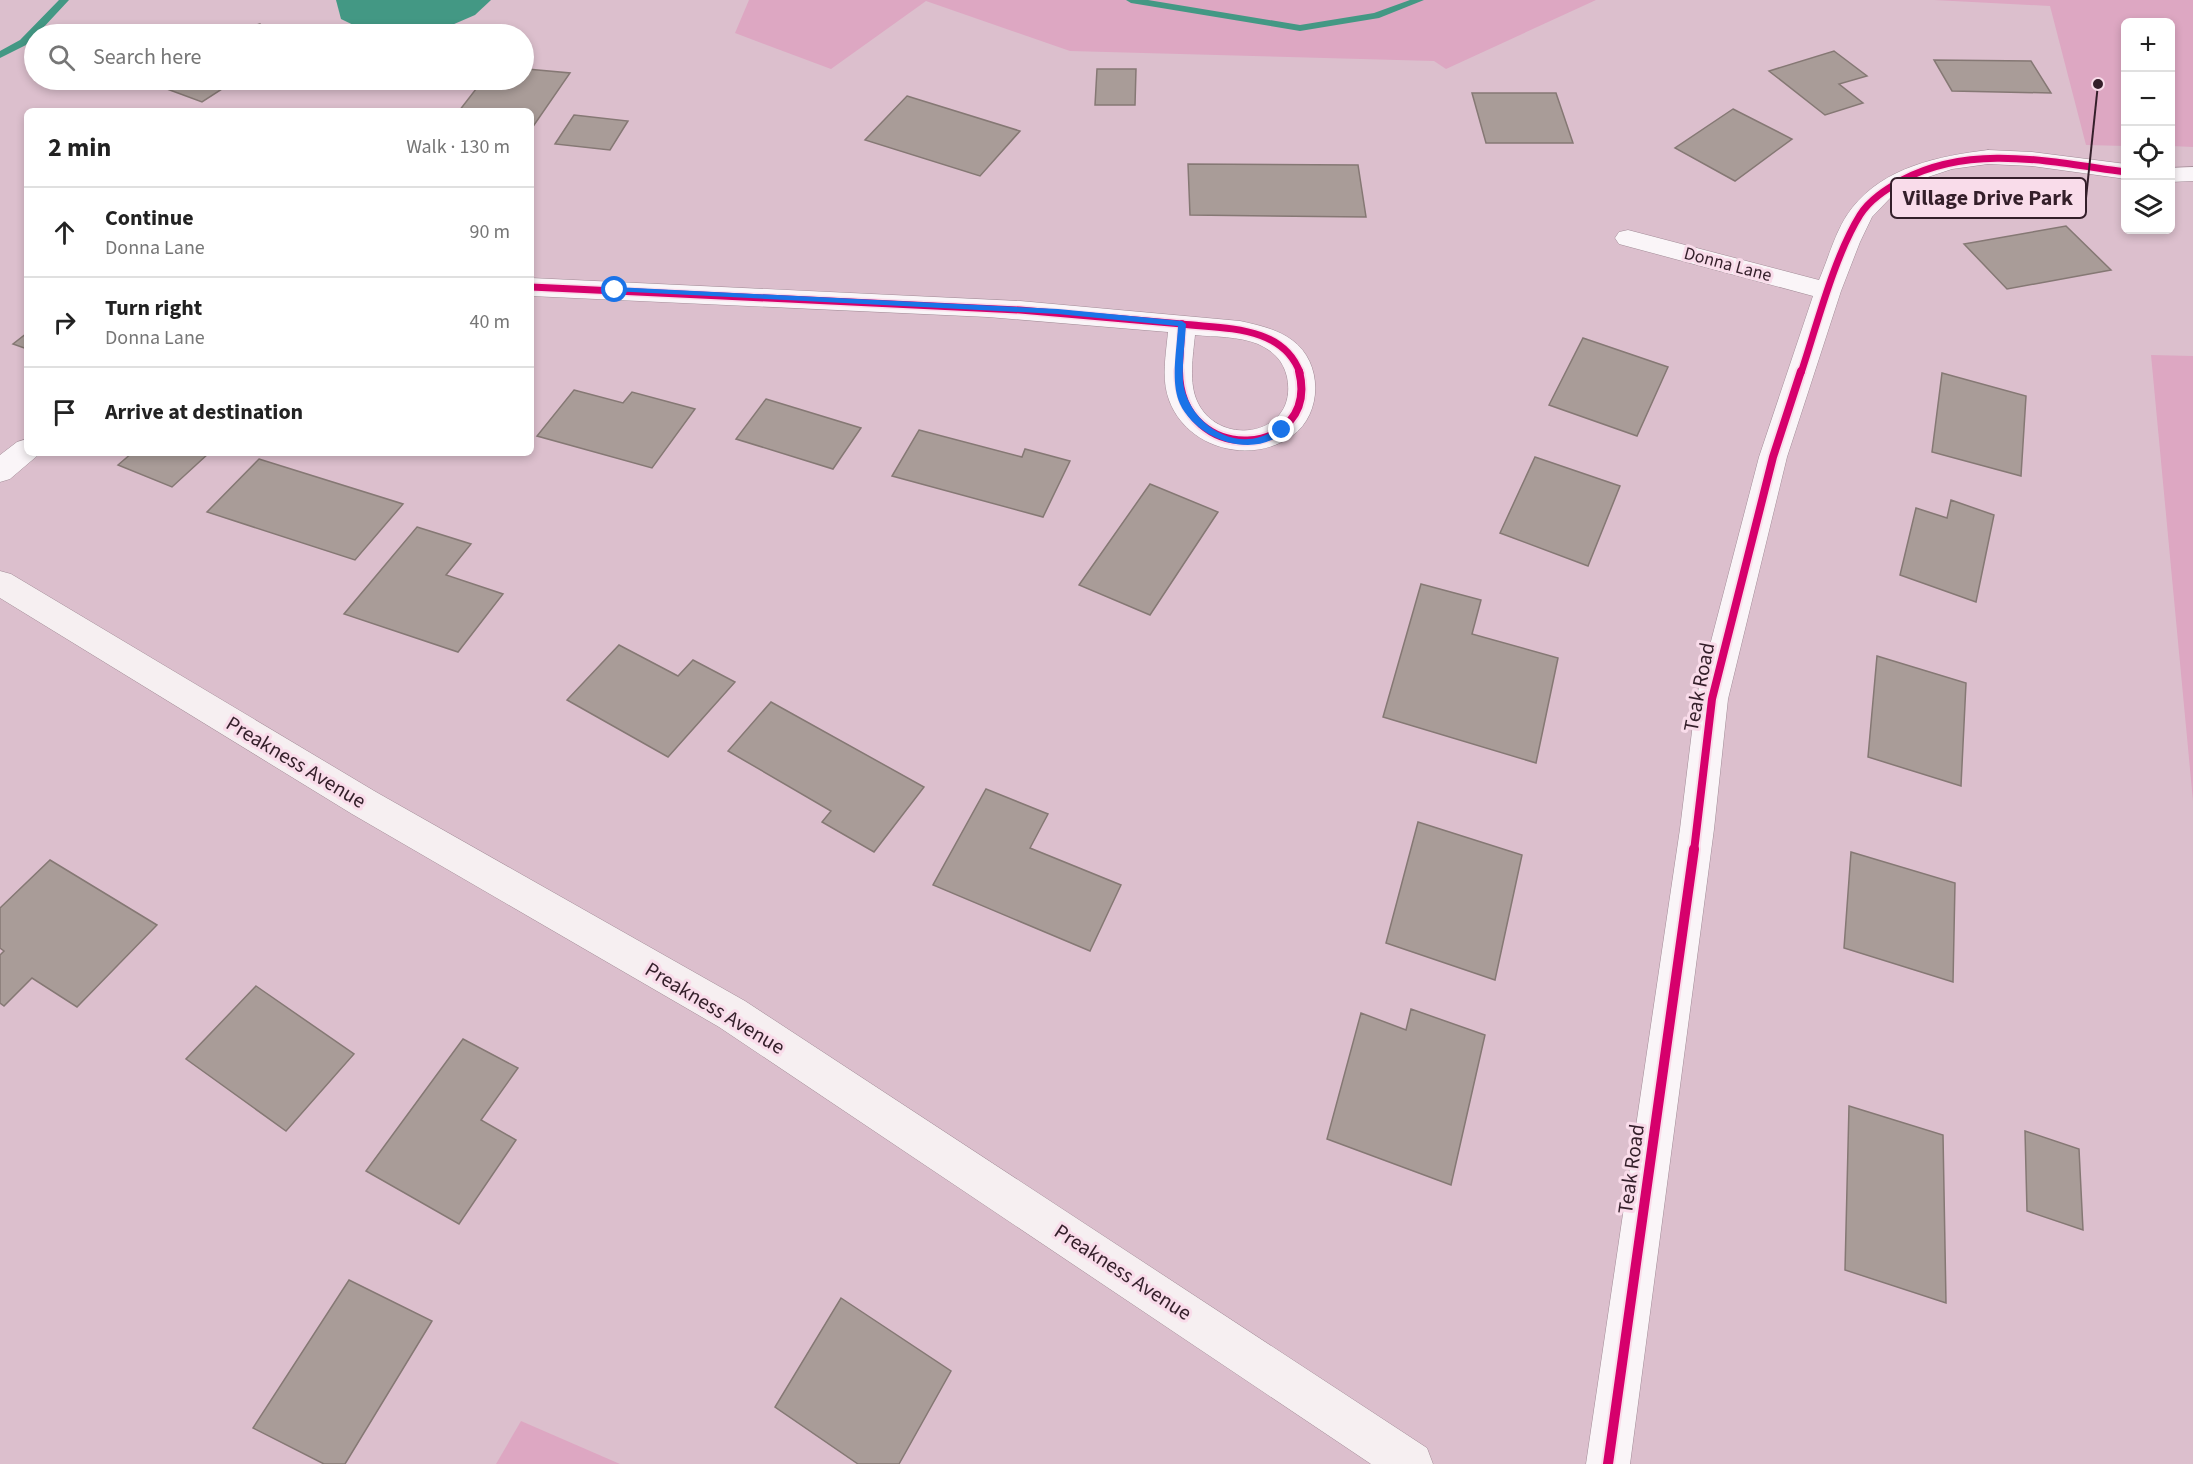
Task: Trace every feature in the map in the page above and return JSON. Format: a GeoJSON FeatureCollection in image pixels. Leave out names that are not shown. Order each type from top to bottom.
{"type":"FeatureCollection","features":[{"type":"Feature","properties":{"kind":"main road","name":"Preakness Avenue"},"geometry":{"type":"LineString","coordinates":[[0,583],[364,803],[732,1014],[1411,1464]]}},
{"type":"Feature","properties":{"kind":"street","name":"Teak Road"},"geometry":{"type":"LineString","coordinates":[[1608,1464],[1697,829],[1712,699],[1773,456],[1828,291],[1861,213],[1884,190],[1914,174],[1948,162],[1989,158],[2032,159],[2121,171]]}},
{"type":"Feature","properties":{"kind":"street"},"geometry":{"type":"LineString","coordinates":[[2175,175],[2193,174]]}},
{"type":"Feature","properties":{"kind":"street","name":"Donna Lane"},"geometry":{"type":"LineString","coordinates":[[1628,238],[1828,291]]}},
{"type":"Feature","properties":{"kind":"street"},"geometry":{"type":"LineString","coordinates":[[534,287],[1058,311],[1182,324],[1245,332],[1265,337],[1287,350],[1299,370],[1302,393],[1296,414],[1282,430],[1260,441],[1235,441],[1219,436],[1198,423],[1184,403],[1179,381],[1182,324]]}},
{"type":"Feature","properties":{"kind":"street"},"geometry":{"type":"LineString","coordinates":[[0,471],[24,451]]}},
{"type":"Feature","properties":{"kind":"shaded area"},"geometry":{"type":"Polygon","coordinates":[[[336,0],[491,0],[475,15],[454,24],[351,24],[341,19],[336,0]]]}},
{"type":"Feature","properties":{"kind":"shaded area"},"geometry":{"type":"Polygon","coordinates":[[[749,0],[1596,0],[1446,69],[1434,61],[1070,51],[926,1],[831,69],[735,33],[749,0]]]}},
{"type":"Feature","properties":{"kind":"shaded area"},"geometry":{"type":"Polygon","coordinates":[[[1934,0],[2193,0],[2193,147],[2175,146],[2175,18],[2121,18],[2121,146],[2086,145],[2050,6],[1934,0]]]}},
{"type":"Feature","properties":{"kind":"shaded area"},"geometry":{"type":"Polygon","coordinates":[[[2151,355],[2193,356],[2193,801],[2151,355]]]}},
{"type":"Feature","properties":{"kind":"shaded area"},"geometry":{"type":"Polygon","coordinates":[[[521,1421],[620,1464],[496,1464],[521,1421]]]}},
{"type":"Feature","properties":{"kind":"building"},"geometry":{"type":"Polygon","coordinates":[[[1834,51],[1867,76],[1839,84],[1863,103],[1825,115],[1769,71],[1834,51]]]}},
{"type":"Feature","properties":{"kind":"building"},"geometry":{"type":"Polygon","coordinates":[[[1934,60],[2031,61],[2051,93],[1952,91],[1934,60]]]}},
{"type":"Feature","properties":{"kind":"building"},"geometry":{"type":"Polygon","coordinates":[[[1097,69],[1136,69],[1135,105],[1095,105],[1097,69]]]}},
{"type":"Feature","properties":{"kind":"building"},"geometry":{"type":"Polygon","coordinates":[[[534,70],[570,73],[534,125],[534,108],[461,108],[475,90],[534,90],[534,70]]]}},
{"type":"Feature","properties":{"kind":"building"},"geometry":{"type":"Polygon","coordinates":[[[170,90],[221,90],[202,102],[170,90]]]}},
{"type":"Feature","properties":{"kind":"building"},"geometry":{"type":"Polygon","coordinates":[[[1472,93],[1556,93],[1573,143],[1486,143],[1472,93]]]}},
{"type":"Feature","properties":{"kind":"building"},"geometry":{"type":"Polygon","coordinates":[[[907,96],[1020,131],[980,176],[865,140],[907,96]]]}},
{"type":"Feature","properties":{"kind":"building"},"geometry":{"type":"Polygon","coordinates":[[[1733,109],[1792,139],[1735,181],[1675,148],[1733,109]]]}},
{"type":"Feature","properties":{"kind":"building"},"geometry":{"type":"Polygon","coordinates":[[[574,115],[628,121],[610,150],[555,144],[574,115]]]}},
{"type":"Feature","properties":{"kind":"building"},"geometry":{"type":"Polygon","coordinates":[[[1188,164],[1358,165],[1366,217],[1190,215],[1188,164]]]}},
{"type":"Feature","properties":{"kind":"building"},"geometry":{"type":"Polygon","coordinates":[[[2066,226],[2111,270],[2007,289],[1964,244],[2066,226]]]}},
{"type":"Feature","properties":{"kind":"building"},"geometry":{"type":"Polygon","coordinates":[[[24,335],[24,348],[13,344],[24,335]]]}},
{"type":"Feature","properties":{"kind":"building"},"geometry":{"type":"Polygon","coordinates":[[[1583,338],[1668,367],[1637,436],[1549,405],[1583,338]]]}},
{"type":"Feature","properties":{"kind":"building"},"geometry":{"type":"Polygon","coordinates":[[[1942,373],[2026,396],[2021,476],[1932,452],[1942,373]]]}},
{"type":"Feature","properties":{"kind":"building"},"geometry":{"type":"Polygon","coordinates":[[[574,390],[623,403],[632,392],[695,409],[652,468],[537,436],[574,390]]]}},
{"type":"Feature","properties":{"kind":"building"},"geometry":{"type":"Polygon","coordinates":[[[766,399],[861,428],[833,469],[736,439],[766,399]]]}},
{"type":"Feature","properties":{"kind":"building"},"geometry":{"type":"Polygon","coordinates":[[[919,430],[1022,457],[1025,449],[1070,461],[1043,517],[892,476],[919,430]]]}},
{"type":"Feature","properties":{"kind":"building"},"geometry":{"type":"Polygon","coordinates":[[[128,456],[206,456],[172,487],[118,465],[128,456]]]}},
{"type":"Feature","properties":{"kind":"building"},"geometry":{"type":"Polygon","coordinates":[[[1535,457],[1620,486],[1588,566],[1500,533],[1535,457]]]}},
{"type":"Feature","properties":{"kind":"building"},"geometry":{"type":"Polygon","coordinates":[[[259,459],[403,504],[355,560],[207,512],[259,459]]]}},
{"type":"Feature","properties":{"kind":"building"},"geometry":{"type":"Polygon","coordinates":[[[1150,484],[1218,512],[1150,615],[1079,585],[1150,484]]]}},
{"type":"Feature","properties":{"kind":"building"},"geometry":{"type":"Polygon","coordinates":[[[1951,500],[1994,515],[1976,602],[1900,575],[1916,508],[1947,518],[1951,500]]]}},
{"type":"Feature","properties":{"kind":"building"},"geometry":{"type":"Polygon","coordinates":[[[417,527],[471,544],[446,575],[503,594],[458,652],[344,614],[417,527]]]}},
{"type":"Feature","properties":{"kind":"building"},"geometry":{"type":"Polygon","coordinates":[[[1421,584],[1481,600],[1472,634],[1558,658],[1536,763],[1383,717],[1421,584]]]}},
{"type":"Feature","properties":{"kind":"building"},"geometry":{"type":"Polygon","coordinates":[[[619,645],[678,676],[693,660],[735,682],[668,757],[567,700],[619,645]]]}},
{"type":"Feature","properties":{"kind":"building"},"geometry":{"type":"Polygon","coordinates":[[[1877,656],[1966,683],[1961,786],[1868,757],[1877,656]]]}},
{"type":"Feature","properties":{"kind":"building"},"geometry":{"type":"Polygon","coordinates":[[[771,702],[924,787],[874,852],[822,822],[831,811],[728,751],[771,702]]]}},
{"type":"Feature","properties":{"kind":"building"},"geometry":{"type":"Polygon","coordinates":[[[986,789],[1048,814],[1030,848],[1121,885],[1090,951],[933,885],[986,789]]]}},
{"type":"Feature","properties":{"kind":"building"},"geometry":{"type":"Polygon","coordinates":[[[1418,822],[1522,855],[1495,980],[1386,943],[1418,822]]]}},
{"type":"Feature","properties":{"kind":"building"},"geometry":{"type":"Polygon","coordinates":[[[1851,852],[1955,883],[1953,982],[1844,948],[1851,852]]]}},
{"type":"Feature","properties":{"kind":"building"},"geometry":{"type":"Polygon","coordinates":[[[50,860],[157,925],[77,1007],[32,978],[4,1006],[0,1003],[0,955],[4,951],[0,948],[0,908],[50,860]]]}},
{"type":"Feature","properties":{"kind":"building"},"geometry":{"type":"Polygon","coordinates":[[[256,986],[354,1054],[286,1131],[186,1059],[256,986]]]}},
{"type":"Feature","properties":{"kind":"building"},"geometry":{"type":"Polygon","coordinates":[[[1411,1009],[1485,1035],[1451,1185],[1327,1139],[1361,1013],[1406,1030],[1411,1009]]]}},
{"type":"Feature","properties":{"kind":"building"},"geometry":{"type":"Polygon","coordinates":[[[463,1039],[518,1068],[481,1120],[516,1140],[459,1224],[366,1171],[463,1039]]]}},
{"type":"Feature","properties":{"kind":"building"},"geometry":{"type":"Polygon","coordinates":[[[1849,1106],[1943,1135],[1946,1303],[1845,1270],[1849,1106]]]}},
{"type":"Feature","properties":{"kind":"building"},"geometry":{"type":"Polygon","coordinates":[[[2025,1131],[2079,1149],[2083,1230],[2027,1211],[2025,1131]]]}},
{"type":"Feature","properties":{"kind":"building"},"geometry":{"type":"Polygon","coordinates":[[[349,1280],[432,1321],[345,1464],[324,1464],[253,1428],[349,1280]]]}},
{"type":"Feature","properties":{"kind":"building"},"geometry":{"type":"Polygon","coordinates":[[[841,1298],[951,1371],[899,1464],[858,1464],[775,1407],[841,1298]]]}},
{"type":"Feature","properties":{"kind":"waterway"},"geometry":{"type":"LineString","coordinates":[[41,24],[64,0]]}},
{"type":"Feature","properties":{"kind":"waterway"},"geometry":{"type":"LineString","coordinates":[[1131,0],[1300,28],[1376,16],[1419,0]]}},
{"type":"Feature","properties":{"kind":"waterway"},"geometry":{"type":"LineString","coordinates":[[0,55],[24,42]]}},
{"type":"Feature","properties":{"kind":"cycle path"},"geometry":{"type":"LineString","coordinates":[[1608,1464],[1697,829],[1712,699],[1773,457],[1828,291],[1847,242],[1861,213],[1884,190],[1914,174],[1948,162],[1988,157],[2032,159],[2121,171]]}},
{"type":"Feature","properties":{"kind":"cycle path"},"geometry":{"type":"LineString","coordinates":[[534,287],[1020,310],[1114,317],[1223,328],[1257,334],[1288,351],[1300,373],[1302,390],[1296,414],[1284,427],[1270,436],[1254,440],[1237,440],[1205,429],[1193,418],[1181,394],[1179,364],[1182,324]]}},
{"type":"Feature","properties":{"kind":"place","name":"Village Drive Park"},"geometry":{"type":"Point","coordinates":[2098,84]}},
{"type":"Feature","properties":{"kind":"route"},"geometry":{"type":"LineString","coordinates":[[615,290],[1058,311],[1182,324],[1179,381],[1184,403],[1198,423],[1219,436],[1235,441],[1260,441],[1282,430]]}}]}
